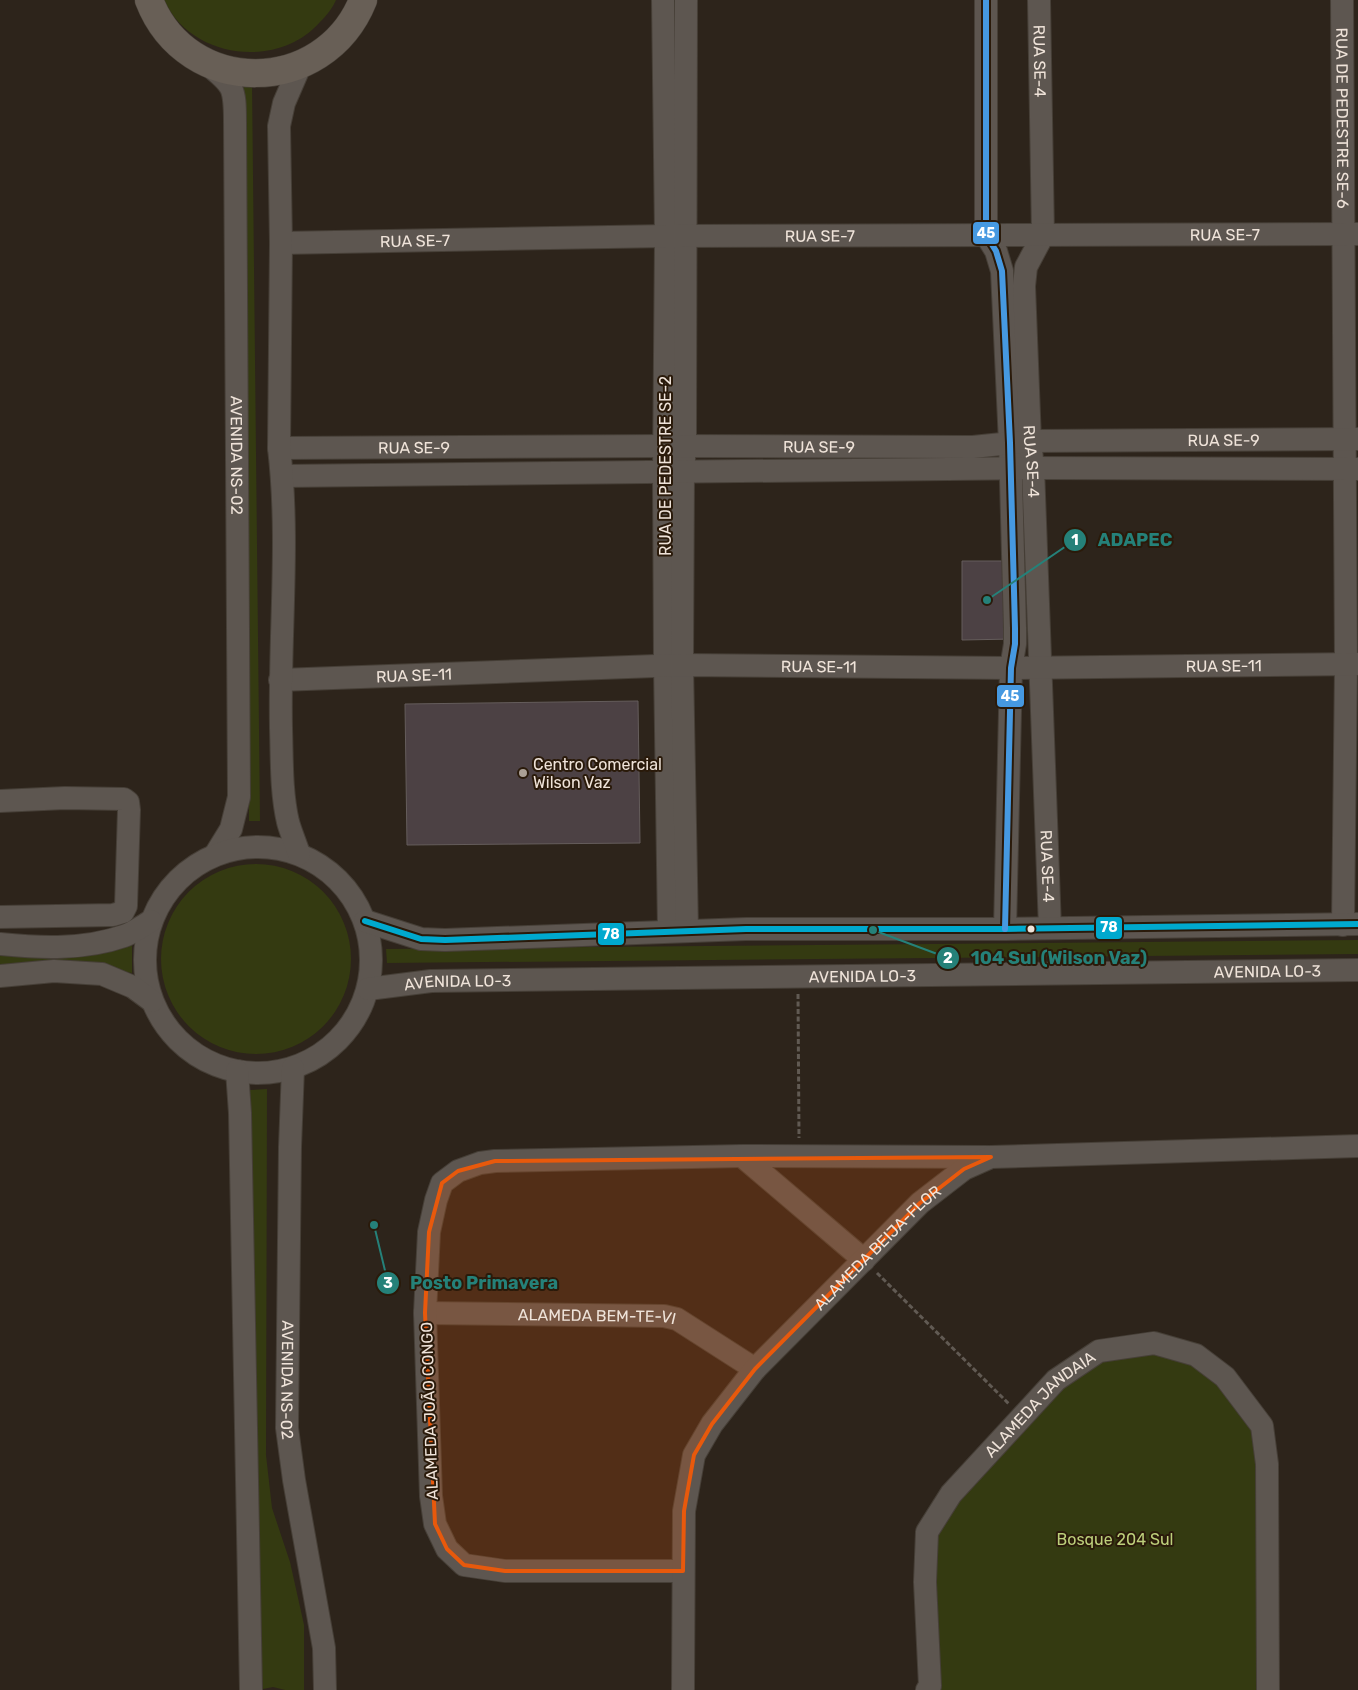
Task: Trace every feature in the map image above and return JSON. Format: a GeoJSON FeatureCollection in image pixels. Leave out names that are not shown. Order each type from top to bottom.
{"type":"FeatureCollection","features":[{"type":"Feature","properties":{"kind":"main road"},"geometry":{"type":"LineString","coordinates":[[149,0],[154,13],[167,33],[185,50],[206,63],[237,73],[269,74],[300,66],[323,53],[342,35],[357,14],[363,0]]}},
{"type":"Feature","properties":{"kind":"street","name":"RUA DE PEDESTRE SE-2"},"geometry":{"type":"LineString","coordinates":[[663,0],[676,236]]}},
{"type":"Feature","properties":{"kind":"street","name":"RUA DE PEDESTRE SE-2"},"geometry":{"type":"LineString","coordinates":[[678,931],[673,665],[676,236],[686,0]]}},
{"type":"Feature","properties":{"kind":"street","name":"RUA SE-4"},"geometry":{"type":"LineString","coordinates":[[986,0],[986,235],[996,251],[1002,271],[1020,442],[1033,468],[1050,928]]}},
{"type":"Feature","properties":{"kind":"street","name":"RUA SE-4"},"geometry":{"type":"LineString","coordinates":[[1005,929],[1012,668],[1015,644],[1010,469],[1020,442],[1026,267],[1043,235],[1039,0]]}},
{"type":"Feature","properties":{"kind":"street","name":"RUA DE PEDESTRE SE-6"},"geometry":{"type":"LineString","coordinates":[[1342,0],[1351,234],[1351,924]]}},
{"type":"Feature","properties":{"kind":"street","name":"AVENIDA NS-02"},"geometry":{"type":"LineString","coordinates":[[206,63],[226,78],[235,99],[239,797],[231,829],[215,855]]}},
{"type":"Feature","properties":{"kind":"street"},"geometry":{"type":"LineString","coordinates":[[299,854],[288,822],[284,793],[280,680],[282,632],[282,476],[279,448],[281,243],[279,126],[284,103],[300,66]]}},
{"type":"Feature","properties":{"kind":"street","name":"RUA SE-7"},"geometry":{"type":"LineString","coordinates":[[281,243],[676,236],[1351,234]]}},
{"type":"Feature","properties":{"kind":"street","name":"RUA SE-9"},"geometry":{"type":"LineString","coordinates":[[279,448],[973,447],[997,446],[1020,442],[1352,439]]}},
{"type":"Feature","properties":{"kind":"street","name":"RUA SE-9"},"geometry":{"type":"LineString","coordinates":[[282,476],[1033,468],[1352,470]]}},
{"type":"Feature","properties":{"kind":"street","name":"RUA SE-11"},"geometry":{"type":"LineString","coordinates":[[280,680],[673,665],[1012,668],[1352,665]]}},
{"type":"Feature","properties":{"kind":"street"},"geometry":{"type":"LineString","coordinates":[[0,802],[65,798],[124,799],[128,802],[129,810],[126,906],[123,912],[114,915],[0,917]]}},
{"type":"Feature","properties":{"kind":"street"},"geometry":{"type":"LineString","coordinates":[[257,847],[299,854],[327,870],[350,893],[365,921],[372,954],[368,989],[353,1023],[326,1051],[293,1068],[265,1073],[237,1071],[201,1058],[171,1034],[152,1001],[145,975],[144,947],[151,921],[166,893],[182,876],[215,855],[257,847]]}},
{"type":"Feature","properties":{"kind":"street"},"geometry":{"type":"LineString","coordinates":[[0,944],[82,946],[125,936],[151,921]]}},
{"type":"Feature","properties":{"kind":"street"},"geometry":{"type":"LineString","coordinates":[[365,921],[421,938],[445,940],[746,929],[1005,929],[1351,924]]}},
{"type":"Feature","properties":{"kind":"street","name":"AVENIDA LO-3"},"geometry":{"type":"LineString","coordinates":[[368,989],[431,981],[1358,970]]}},
{"type":"Feature","properties":{"kind":"street"},"geometry":{"type":"LineString","coordinates":[[0,976],[54,971],[102,974],[133,987],[152,1001]]}},
{"type":"Feature","properties":{"kind":"street","name":"AVENIDA NS-02"},"geometry":{"type":"LineString","coordinates":[[293,1068],[290,1147],[287,1428],[294,1480],[324,1648],[324,1690]]}},
{"type":"Feature","properties":{"kind":"street"},"geometry":{"type":"LineString","coordinates":[[237,1071],[240,1123],[251,1690]]}},
{"type":"Feature","properties":{"kind":"street","name":"ALAMEDA BEIJA-FLOR"},"geometry":{"type":"LineString","coordinates":[[683,1690],[684,1511],[694,1455],[712,1424],[755,1369],[920,1203],[964,1170],[991,1157],[1358,1146]]}},
{"type":"Feature","properties":{"kind":"street"},"geometry":{"type":"LineString","coordinates":[[742,1156],[864,1260]]}},
{"type":"Feature","properties":{"kind":"street","name":"ALAMEDA JOÃO CONGO"},"geometry":{"type":"LineString","coordinates":[[683,1571],[505,1571],[464,1565],[447,1549],[435,1524],[431,1496],[424,1313],[429,1232],[442,1183],[458,1172],[480,1163],[495,1161],[742,1156],[991,1157]]}},
{"type":"Feature","properties":{"kind":"street","name":"ALAMEDA BEM-TE-VI"},"geometry":{"type":"LineString","coordinates":[[424,1313],[664,1316],[678,1319],[755,1369]]}},
{"type":"Feature","properties":{"kind":"street","name":"ALAMEDA JANDAIA"},"geometry":{"type":"LineString","coordinates":[[927,1690],[930,1686],[925,1582],[927,1532],[950,1494],[1056,1380],[1099,1351],[1154,1343],[1196,1355],[1225,1377],[1262,1426],[1267,1464],[1268,1690]]}},
{"type":"Feature","properties":{"kind":"path"},"geometry":{"type":"LineString","coordinates":[[797,976],[799,1156]]}},
{"type":"Feature","properties":{"kind":"path"},"geometry":{"type":"LineString","coordinates":[[864,1260],[1022,1417]]}},
{"type":"Feature","properties":{"kind":"highlighted area"},"geometry":{"type":"Polygon","coordinates":[[[991,1157],[964,1169],[920,1203],[755,1369],[712,1424],[694,1455],[684,1511],[683,1571],[505,1571],[464,1565],[447,1549],[435,1524],[425,1313],[429,1232],[442,1183],[458,1171],[495,1161],[991,1157]]]}},
{"type":"Feature","properties":{"kind":"green space"},"geometry":{"type":"Polygon","coordinates":[[[164,0],[336,0],[325,17],[302,37],[282,47],[259,52],[236,51],[214,46],[194,35],[177,20],[164,0]]]}},
{"type":"Feature","properties":{"kind":"green space"},"geometry":{"type":"Polygon","coordinates":[[[241,83],[252,83],[260,821],[249,821],[241,83]]]}},
{"type":"Feature","properties":{"kind":"green space"},"geometry":{"type":"Polygon","coordinates":[[[247,864],[265,864],[284,868],[301,875],[316,885],[330,899],[340,914],[347,931],[351,959],[347,987],[340,1004],[330,1019],[316,1033],[301,1043],[284,1050],[265,1054],[247,1054],[228,1050],[211,1043],[196,1033],[182,1019],[172,1004],[165,987],[161,968],[161,950],[165,931],[172,914],[182,899],[196,885],[211,875],[228,868],[247,864]]]}},
{"type":"Feature","properties":{"kind":"green space"},"geometry":{"type":"Polygon","coordinates":[[[1358,940],[1358,954],[387,963],[386,949],[1358,940]]]}},
{"type":"Feature","properties":{"kind":"green space"},"geometry":{"type":"Polygon","coordinates":[[[132,943],[132,973],[85,964],[0,966],[0,952],[132,943]]]}},
{"type":"Feature","properties":{"kind":"green space"},"geometry":{"type":"Polygon","coordinates":[[[267,1089],[266,1455],[272,1508],[290,1562],[304,1625],[304,1690],[285,1690],[273,1687],[258,1690],[250,1090],[267,1089]]]}},
{"type":"Feature","properties":{"kind":"green space","name":"Bosque 204 Sul"},"geometry":{"type":"Polygon","coordinates":[[[1099,1351],[1196,1355],[1262,1426],[1268,1690],[927,1690],[927,1532],[1099,1351]]]}},
{"type":"Feature","properties":{"kind":"building"},"geometry":{"type":"Polygon","coordinates":[[[962,561],[1009,561],[1013,639],[962,640],[962,561]]]}},
{"type":"Feature","properties":{"kind":"building","name":"Centro Comercial Wilson Vaz"},"geometry":{"type":"Polygon","coordinates":[[[638,701],[640,843],[407,845],[405,704],[638,701]]]}},
{"type":"Feature","properties":{"kind":"transit line","name":"45"},"geometry":{"type":"LineString","coordinates":[[986,0],[986,235],[996,251],[1002,271],[1010,443],[1015,628],[1015,644],[1011,668],[1005,929]]}},
{"type":"Feature","properties":{"kind":"transit line","name":"78"},"geometry":{"type":"LineString","coordinates":[[365,921],[421,939],[445,940],[746,929],[1005,929],[1358,924]]}},
{"type":"Feature","properties":{"kind":"place","name":"ADAPEC"},"geometry":{"type":"Point","coordinates":[987,600]}},
{"type":"Feature","properties":{"kind":"place","name":"Centro Comercial Wilson Vaz"},"geometry":{"type":"Point","coordinates":[523,773]}},
{"type":"Feature","properties":{"kind":"place","name":"104 Sul (Wilson Vaz)"},"geometry":{"type":"Point","coordinates":[873,930]}},
{"type":"Feature","properties":{"kind":"place","name":"Posto Primavera"},"geometry":{"type":"Point","coordinates":[374,1225]}}]}
